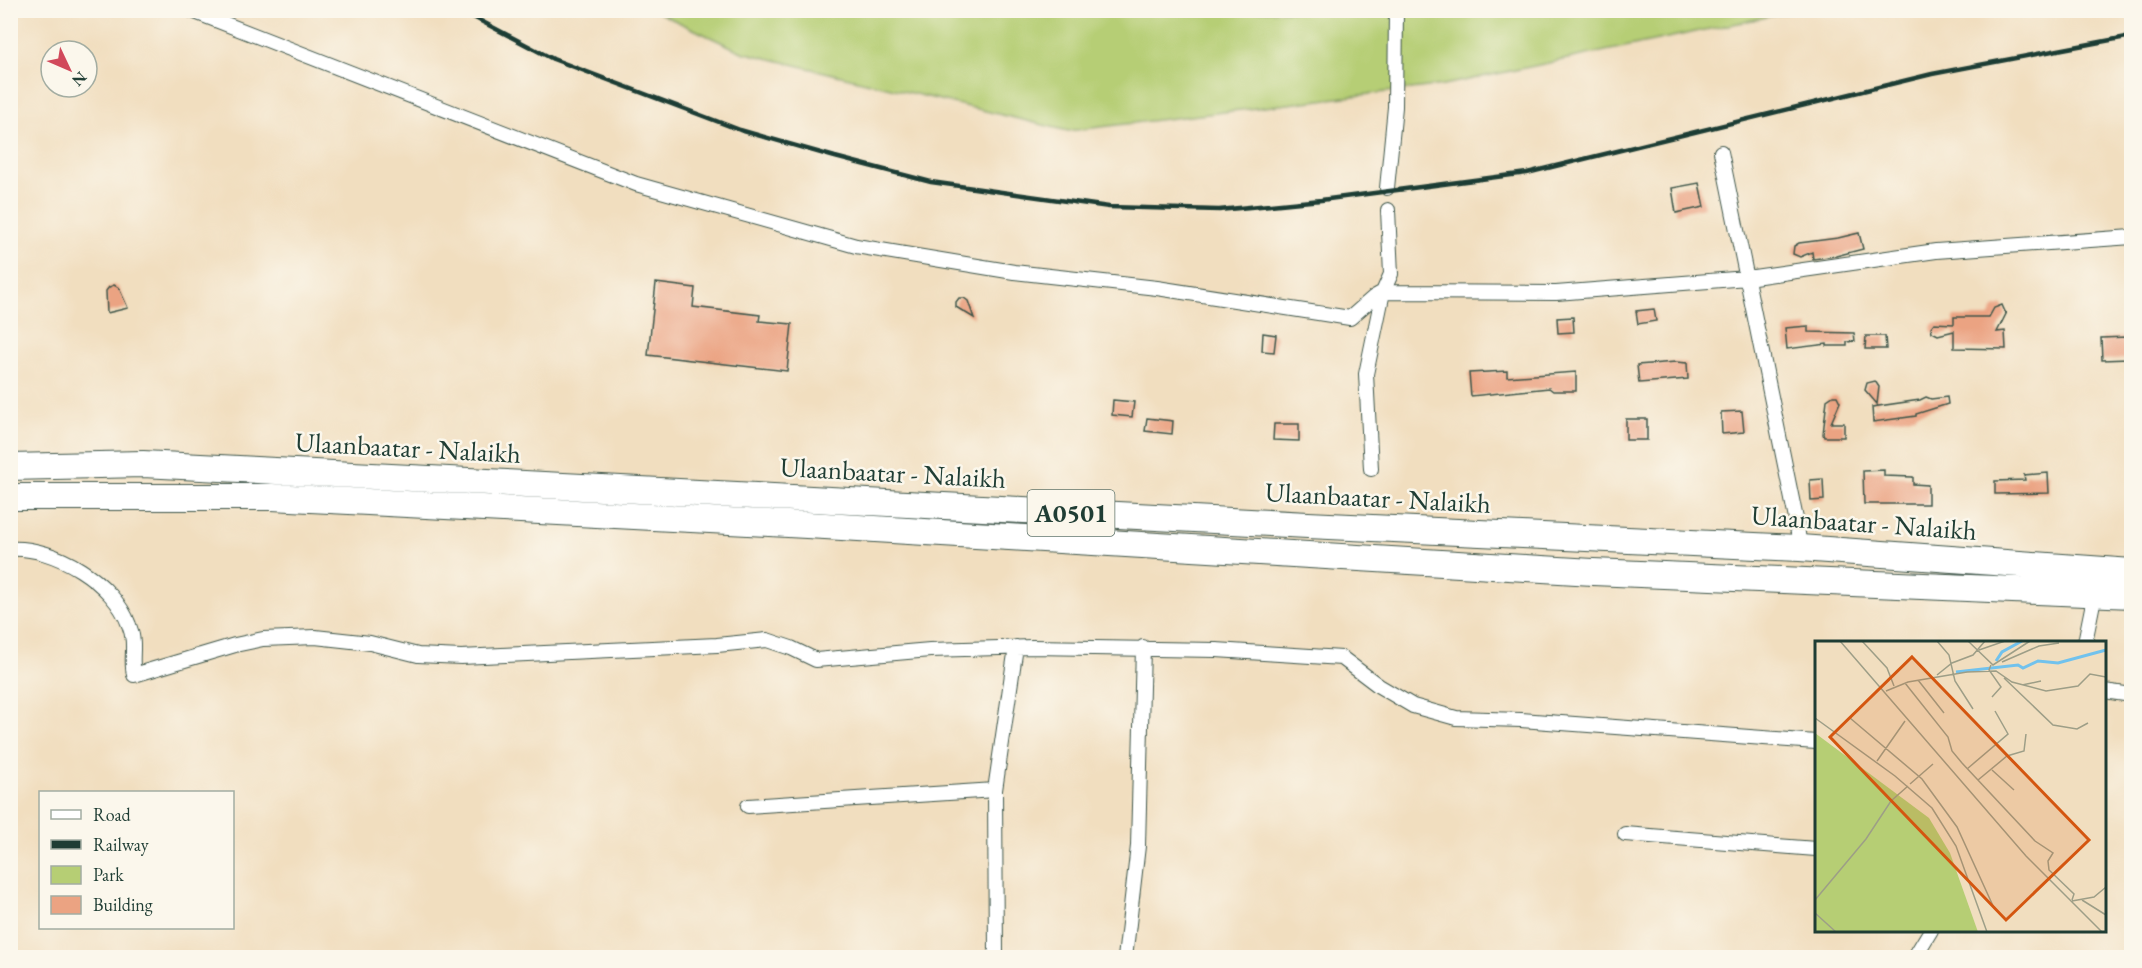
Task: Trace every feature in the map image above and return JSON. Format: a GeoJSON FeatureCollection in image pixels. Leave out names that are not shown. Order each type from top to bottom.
{"type":"FeatureCollection","features":[{"type":"Feature","properties":{"kind":"highway","name":"Ulaanbaatar - Nalaikh"},"geometry":{"type":"LineString","coordinates":[[10,467],[143,464],[1308,525],[1800,548],[2132,572]]}},
{"type":"Feature","properties":{"kind":"highway","name":"Ulaanbaatar - Nalaikh"},"geometry":{"type":"LineString","coordinates":[[10,497],[273,497],[837,527],[1593,572],[2132,595]]}},
{"type":"Feature","properties":{"kind":"street"},"geometry":{"type":"LineString","coordinates":[[190,10],[636,184],[856,246],[1014,272],[1157,288],[1350,318],[1383,292],[1556,294],[1747,278],[1936,251],[2132,237]]}},
{"type":"Feature","properties":{"kind":"street"},"geometry":{"type":"LineString","coordinates":[[1387,188],[1395,107],[1396,10]]}},
{"type":"Feature","properties":{"kind":"street"},"geometry":{"type":"LineString","coordinates":[[1721,152],[1800,548]]}},
{"type":"Feature","properties":{"kind":"street"},"geometry":{"type":"LineString","coordinates":[[1371,469],[1365,374],[1383,292],[1391,274],[1388,210]]}},
{"type":"Feature","properties":{"kind":"street"},"geometry":{"type":"LineString","coordinates":[[10,549],[54,556],[73,565],[83,570],[113,598],[129,622],[135,642],[132,667],[134,675],[235,645],[263,639],[315,636],[370,643],[418,655],[461,657],[717,645],[767,640],[816,660],[930,650],[1143,647],[1342,658],[1379,687],[1413,706],[1456,718],[1533,720],[1815,742]]}},
{"type":"Feature","properties":{"kind":"street"},"geometry":{"type":"LineString","coordinates":[[2085,641],[2095,593]]}},
{"type":"Feature","properties":{"kind":"street"},"geometry":{"type":"LineString","coordinates":[[996,957],[995,790],[1016,647]]}},
{"type":"Feature","properties":{"kind":"street"},"geometry":{"type":"LineString","coordinates":[[1125,957],[1137,846],[1143,647]]}},
{"type":"Feature","properties":{"kind":"street"},"geometry":{"type":"LineString","coordinates":[[2106,690],[2132,695]]}},
{"type":"Feature","properties":{"kind":"street"},"geometry":{"type":"LineString","coordinates":[[748,806],[995,790]]}},
{"type":"Feature","properties":{"kind":"street"},"geometry":{"type":"LineString","coordinates":[[1625,834],[1815,849]]}},
{"type":"Feature","properties":{"kind":"street"},"geometry":{"type":"LineString","coordinates":[[1914,957],[1930,932]]}},
{"type":"Feature","properties":{"kind":"green space"},"geometry":{"type":"Polygon","coordinates":[[[655,11],[1795,11],[1444,85],[1068,131],[742,52],[655,11]]]}},
{"type":"Feature","properties":{"kind":"building"},"geometry":{"type":"Polygon","coordinates":[[[1699,183],[1704,207],[1676,213],[1672,188],[1699,183]]]}},
{"type":"Feature","properties":{"kind":"building"},"geometry":{"type":"Polygon","coordinates":[[[1859,233],[1863,249],[1813,259],[1812,252],[1800,257],[1793,254],[1794,246],[1799,243],[1859,233]]]}},
{"type":"Feature","properties":{"kind":"building"},"geometry":{"type":"Polygon","coordinates":[[[656,283],[695,288],[693,307],[760,315],[759,321],[792,324],[787,371],[648,355],[656,283]]]}},
{"type":"Feature","properties":{"kind":"building"},"geometry":{"type":"Polygon","coordinates":[[[114,285],[119,288],[128,308],[107,313],[106,291],[114,285]]]}},
{"type":"Feature","properties":{"kind":"building"},"geometry":{"type":"Polygon","coordinates":[[[959,298],[968,301],[974,318],[956,307],[959,298]]]}},
{"type":"Feature","properties":{"kind":"building"},"geometry":{"type":"Polygon","coordinates":[[[2002,305],[2006,314],[1997,332],[2005,331],[2006,349],[1954,348],[1954,331],[1938,335],[1932,332],[1931,327],[1934,323],[1954,324],[1954,317],[1989,317],[1994,308],[2002,305]]]}},
{"type":"Feature","properties":{"kind":"building"},"geometry":{"type":"Polygon","coordinates":[[[1654,309],[1656,321],[1638,324],[1636,311],[1654,309]]]}},
{"type":"Feature","properties":{"kind":"building"},"geometry":{"type":"Polygon","coordinates":[[[1573,317],[1574,332],[1558,333],[1557,318],[1573,317]]]}},
{"type":"Feature","properties":{"kind":"building"},"geometry":{"type":"Polygon","coordinates":[[[1808,326],[1808,332],[1854,333],[1855,341],[1847,342],[1847,346],[1827,346],[1827,344],[1787,349],[1785,328],[1808,326]]]}},
{"type":"Feature","properties":{"kind":"building"},"geometry":{"type":"Polygon","coordinates":[[[1263,333],[1276,335],[1274,352],[1262,351],[1263,333]]]}},
{"type":"Feature","properties":{"kind":"building"},"geometry":{"type":"Polygon","coordinates":[[[1866,336],[1885,336],[1886,349],[1865,349],[1866,336]]]}},
{"type":"Feature","properties":{"kind":"building"},"geometry":{"type":"Polygon","coordinates":[[[2127,337],[2128,359],[2102,360],[2101,338],[2127,337]]]}},
{"type":"Feature","properties":{"kind":"building"},"geometry":{"type":"Polygon","coordinates":[[[1687,363],[1688,379],[1639,383],[1637,365],[1687,363]]]}},
{"type":"Feature","properties":{"kind":"building"},"geometry":{"type":"Polygon","coordinates":[[[1507,371],[1507,377],[1576,372],[1576,391],[1553,391],[1549,388],[1471,396],[1469,373],[1507,371]]]}},
{"type":"Feature","properties":{"kind":"building"},"geometry":{"type":"Polygon","coordinates":[[[1875,381],[1879,387],[1877,404],[1865,390],[1867,383],[1875,381]]]}},
{"type":"Feature","properties":{"kind":"building"},"geometry":{"type":"Polygon","coordinates":[[[1837,396],[1840,402],[1831,423],[1844,423],[1844,437],[1824,437],[1823,434],[1827,400],[1837,396]]]}},
{"type":"Feature","properties":{"kind":"building"},"geometry":{"type":"Polygon","coordinates":[[[1926,397],[1931,399],[1947,397],[1948,404],[1916,414],[1916,416],[1873,422],[1872,407],[1920,400],[1926,397]]]}},
{"type":"Feature","properties":{"kind":"building"},"geometry":{"type":"Polygon","coordinates":[[[1113,400],[1134,402],[1132,417],[1112,415],[1113,400]]]}},
{"type":"Feature","properties":{"kind":"building"},"geometry":{"type":"Polygon","coordinates":[[[1742,411],[1744,432],[1722,434],[1721,412],[1742,411]]]}},
{"type":"Feature","properties":{"kind":"building"},"geometry":{"type":"Polygon","coordinates":[[[1147,418],[1173,421],[1172,434],[1145,431],[1147,418]]]}},
{"type":"Feature","properties":{"kind":"building"},"geometry":{"type":"Polygon","coordinates":[[[1626,419],[1647,419],[1647,440],[1626,440],[1626,419]]]}},
{"type":"Feature","properties":{"kind":"building"},"geometry":{"type":"Polygon","coordinates":[[[1274,424],[1299,424],[1299,441],[1273,440],[1274,424]]]}},
{"type":"Feature","properties":{"kind":"building"},"geometry":{"type":"Polygon","coordinates":[[[1884,470],[1884,476],[1913,477],[1913,484],[1928,485],[1928,504],[1864,504],[1863,471],[1884,470]]]}},
{"type":"Feature","properties":{"kind":"building"},"geometry":{"type":"Polygon","coordinates":[[[2048,473],[2049,493],[1995,494],[1995,481],[2025,480],[2024,475],[2048,473]]]}},
{"type":"Feature","properties":{"kind":"building"},"geometry":{"type":"Polygon","coordinates":[[[1823,479],[1824,500],[1811,501],[1810,480],[1823,479]]]}},
{"type":"Feature","properties":{"kind":"railway"},"geometry":{"type":"LineString","coordinates":[[460,10],[553,59],[740,130],[835,157],[931,182],[1109,207],[1219,210],[1321,200],[1527,173],[1932,74],[2132,36]]}}]}
